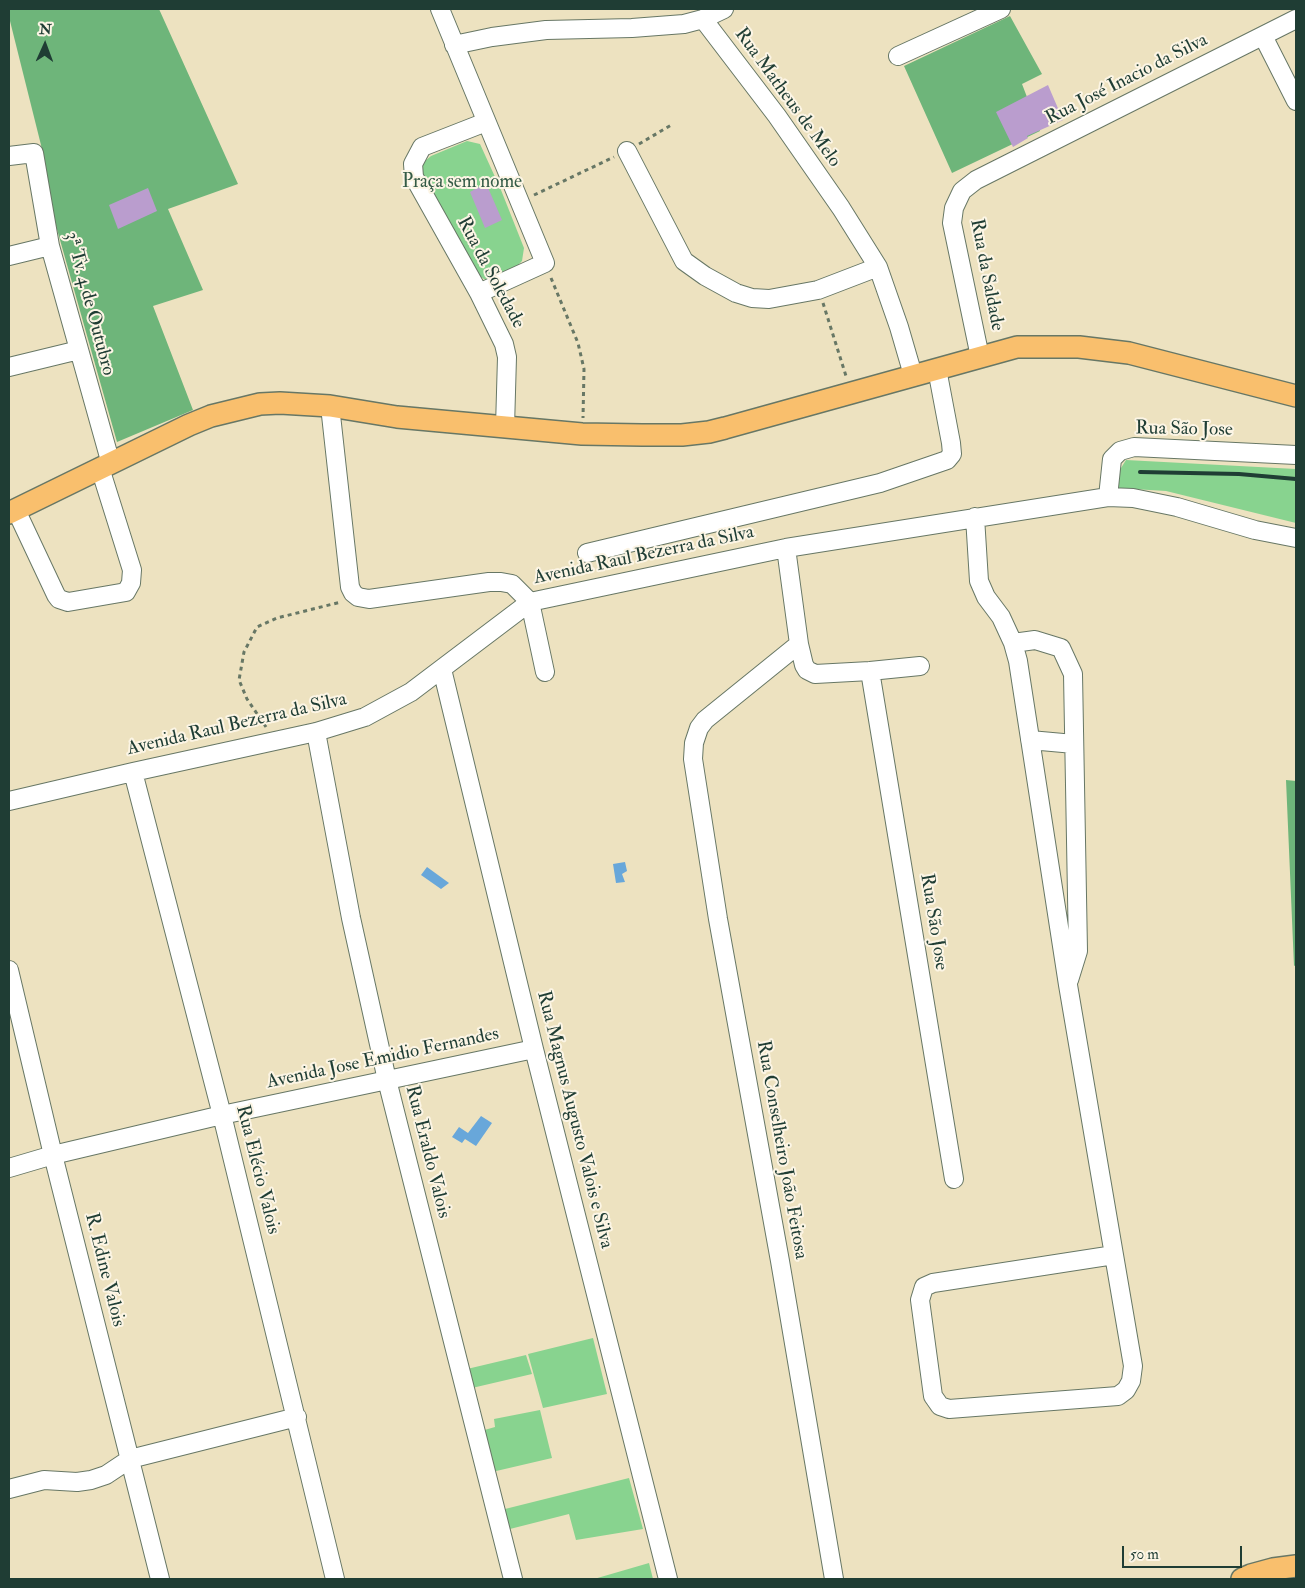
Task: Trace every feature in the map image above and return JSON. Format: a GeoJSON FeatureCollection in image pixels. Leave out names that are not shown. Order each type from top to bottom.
{"type":"FeatureCollection","features":[{"type":"Feature","properties":{"kind":"main road"},"geometry":{"type":"LineString","coordinates":[[12,512],[180,429],[219,414],[260,404],[280,403],[330,406],[398,417],[582,434],[682,435],[709,432],[1018,347],[1080,348],[1128,353],[1296,396]]}},
{"type":"Feature","properties":{"kind":"main road"},"geometry":{"type":"LineString","coordinates":[[1242,1579],[1273,1569],[1296,1566]]}},
{"type":"Feature","properties":{"kind":"street"},"geometry":{"type":"LineString","coordinates":[[440,9],[546,263],[478,293]]}},
{"type":"Feature","properties":{"kind":"street"},"geometry":{"type":"LineString","coordinates":[[454,45],[492,37],[546,30],[632,28],[684,24],[703,20],[724,9]]}},
{"type":"Feature","properties":{"kind":"street"},"geometry":{"type":"LineString","coordinates":[[898,56],[1002,9]]}},
{"type":"Feature","properties":{"kind":"street","name":"Rua José Inacio da Silva"},"geometry":{"type":"LineString","coordinates":[[976,180],[1296,19]]}},
{"type":"Feature","properties":{"kind":"street","name":"Rua Matheus de Melo"},"geometry":{"type":"LineString","coordinates":[[703,20],[777,116],[841,208],[878,267],[913,375]]}},
{"type":"Feature","properties":{"kind":"street"},"geometry":{"type":"LineString","coordinates":[[1263,36],[1296,101]]}},
{"type":"Feature","properties":{"kind":"street","name":"Rua da Soledade"},"geometry":{"type":"LineString","coordinates":[[486,122],[422,147],[413,164],[414,177],[504,344],[507,357],[505,427]]}},
{"type":"Feature","properties":{"kind":"street"},"geometry":{"type":"LineString","coordinates":[[627,151],[684,261],[736,293],[752,298],[769,299],[818,290],[878,267]]}},
{"type":"Feature","properties":{"kind":"street","name":"3ª Tv. 4 de Outubro"},"geometry":{"type":"LineString","coordinates":[[9,156],[34,153],[50,246],[79,350],[132,570],[131,583],[126,592],[68,602],[59,599],[12,512]]}},
{"type":"Feature","properties":{"kind":"street","name":"Rua da Saldade"},"geometry":{"type":"LineString","coordinates":[[976,180],[962,191],[954,208],[952,223],[980,357]]}},
{"type":"Feature","properties":{"kind":"street"},"geometry":{"type":"LineString","coordinates":[[9,256],[50,246]]}},
{"type":"Feature","properties":{"kind":"street"},"geometry":{"type":"LineString","coordinates":[[9,367],[79,350]]}},
{"type":"Feature","properties":{"kind":"street"},"geometry":{"type":"LineString","coordinates":[[587,553],[880,483],[947,460],[952,454],[951,443],[937,370]]}},
{"type":"Feature","properties":{"kind":"street"},"geometry":{"type":"LineString","coordinates":[[330,406],[350,587],[353,593],[364,598],[477,583],[501,582],[512,584],[530,602],[545,672]]}},
{"type":"Feature","properties":{"kind":"street","name":"Rua São Jose"},"geometry":{"type":"LineString","coordinates":[[1108,497],[1112,460],[1120,451],[1134,447],[1296,455]]}},
{"type":"Feature","properties":{"kind":"street","name":"Avenida Raul Bezerra da Silva"},"geometry":{"type":"LineString","coordinates":[[9,801],[316,732],[365,717],[411,692],[530,602],[786,548],[1108,497],[1134,498],[1178,507],[1255,530],[1296,538]]}},
{"type":"Feature","properties":{"kind":"street"},"geometry":{"type":"LineString","coordinates":[[975,517],[978,581],[986,597],[1001,617],[1013,642],[1018,661],[1068,985],[1114,1254],[1133,1366],[1131,1381],[1126,1390],[1118,1396],[948,1409],[940,1406],[934,1396],[920,1300],[924,1287],[933,1283],[1114,1254]]}},
{"type":"Feature","properties":{"kind":"street"},"geometry":{"type":"LineString","coordinates":[[786,548],[799,644],[807,670],[815,674],[920,666]]}},
{"type":"Feature","properties":{"kind":"street"},"geometry":{"type":"LineString","coordinates":[[1013,642],[1035,640],[1061,648],[1072,674],[1078,951],[1068,985]]}},
{"type":"Feature","properties":{"kind":"street","name":"Rua Conselheiro João Feitosa"},"geometry":{"type":"LineString","coordinates":[[799,644],[704,720],[694,743],[693,759],[718,919],[780,1261],[834,1579]]}},
{"type":"Feature","properties":{"kind":"street","name":"Rua Magnus Augusto Valois e Silva"},"geometry":{"type":"LineString","coordinates":[[442,669],[534,1049],[668,1579]]}},
{"type":"Feature","properties":{"kind":"street","name":"Rua São Jose"},"geometry":{"type":"LineString","coordinates":[[870,671],[954,1179]]}},
{"type":"Feature","properties":{"kind":"street","name":"Rua Eraldo Valois"},"geometry":{"type":"LineString","coordinates":[[316,732],[352,918],[387,1080],[513,1579]]}},
{"type":"Feature","properties":{"kind":"street"},"geometry":{"type":"LineString","coordinates":[[1030,740],[1074,744]]}},
{"type":"Feature","properties":{"kind":"street","name":"Rua Elécio Valois"},"geometry":{"type":"LineString","coordinates":[[133,772],[222,1115],[336,1579]]}},
{"type":"Feature","properties":{"kind":"street","name":"R. Edine Valois"},"geometry":{"type":"LineString","coordinates":[[9,970],[53,1155],[160,1579]]}},
{"type":"Feature","properties":{"kind":"street","name":"Avenida Jose Emidio Fernandes"},"geometry":{"type":"LineString","coordinates":[[9,1168],[53,1155],[222,1115],[534,1049]]}},
{"type":"Feature","properties":{"kind":"street"},"geometry":{"type":"LineString","coordinates":[[9,1489],[44,1480],[77,1482],[91,1480],[106,1475],[130,1459],[297,1417]]}},
{"type":"Feature","properties":{"kind":"path"},"geometry":{"type":"LineString","coordinates":[[520,202],[627,151],[673,124]]}},
{"type":"Feature","properties":{"kind":"path"},"geometry":{"type":"LineString","coordinates":[[546,263],[578,343],[584,369],[582,434]]}},
{"type":"Feature","properties":{"kind":"path"},"geometry":{"type":"LineString","coordinates":[[818,290],[851,393]]}},
{"type":"Feature","properties":{"kind":"path"},"geometry":{"type":"LineString","coordinates":[[276,741],[247,699],[239,680],[244,652],[257,627],[277,618],[364,598]]}},
{"type":"Feature","properties":{"kind":"green space"},"geometry":{"type":"Polygon","coordinates":[[[9,9],[159,9],[238,184],[168,209],[203,290],[153,306],[193,410],[117,442],[51,208],[41,145],[9,17],[9,9]]]}},
{"type":"Feature","properties":{"kind":"green space"},"geometry":{"type":"Polygon","coordinates":[[[1010,16],[1042,74],[1022,84],[1040,131],[952,173],[904,66],[1010,16]]]}},
{"type":"Feature","properties":{"kind":"green space","name":"Praça sem nome"},"geometry":{"type":"Polygon","coordinates":[[[467,141],[480,144],[524,248],[522,261],[510,273],[493,281],[484,279],[472,270],[423,175],[422,167],[431,156],[467,141]]]}},
{"type":"Feature","properties":{"kind":"green space"},"geometry":{"type":"Polygon","coordinates":[[[1126,460],[1296,469],[1296,523],[1166,491],[1117,488],[1116,476],[1126,460]]]}},
{"type":"Feature","properties":{"kind":"green space"},"geometry":{"type":"Polygon","coordinates":[[[1286,780],[1296,781],[1296,965],[1294,966],[1286,780]]]}},
{"type":"Feature","properties":{"kind":"green space"},"geometry":{"type":"Polygon","coordinates":[[[593,1338],[607,1394],[543,1408],[528,1354],[593,1338]]]}},
{"type":"Feature","properties":{"kind":"green space"},"geometry":{"type":"Polygon","coordinates":[[[526,1355],[532,1374],[472,1388],[467,1369],[526,1355]]]}},
{"type":"Feature","properties":{"kind":"green space"},"geometry":{"type":"Polygon","coordinates":[[[540,1410],[552,1458],[492,1472],[481,1431],[495,1427],[494,1419],[540,1410]]]}},
{"type":"Feature","properties":{"kind":"green space"},"geometry":{"type":"Polygon","coordinates":[[[629,1478],[643,1529],[576,1540],[569,1514],[506,1530],[501,1510],[629,1478]]]}},
{"type":"Feature","properties":{"kind":"green space"},"geometry":{"type":"Polygon","coordinates":[[[649,1563],[653,1579],[594,1579],[649,1563]]]}},
{"type":"Feature","properties":{"kind":"water"},"geometry":{"type":"Polygon","coordinates":[[[625,862],[627,871],[622,874],[625,882],[616,883],[613,864],[625,862]]]}},
{"type":"Feature","properties":{"kind":"water"},"geometry":{"type":"Polygon","coordinates":[[[427,867],[449,883],[441,889],[421,875],[427,867]]]}},
{"type":"Feature","properties":{"kind":"water"},"geometry":{"type":"Polygon","coordinates":[[[481,1116],[492,1123],[476,1146],[465,1139],[462,1143],[452,1137],[459,1127],[468,1133],[481,1116]]]}},
{"type":"Feature","properties":{"kind":"building"},"geometry":{"type":"Polygon","coordinates":[[[1048,85],[1063,120],[1027,136],[1028,138],[1013,147],[996,112],[1048,85]]]}},
{"type":"Feature","properties":{"kind":"building"},"geometry":{"type":"Polygon","coordinates":[[[486,183],[502,220],[485,228],[470,192],[486,183]]]}},
{"type":"Feature","properties":{"kind":"building"},"geometry":{"type":"Polygon","coordinates":[[[148,188],[157,211],[118,229],[109,205],[148,188]]]}},
{"type":"Feature","properties":{"kind":"railway"},"geometry":{"type":"LineString","coordinates":[[1140,472],[1239,474],[1296,479]]}}]}
